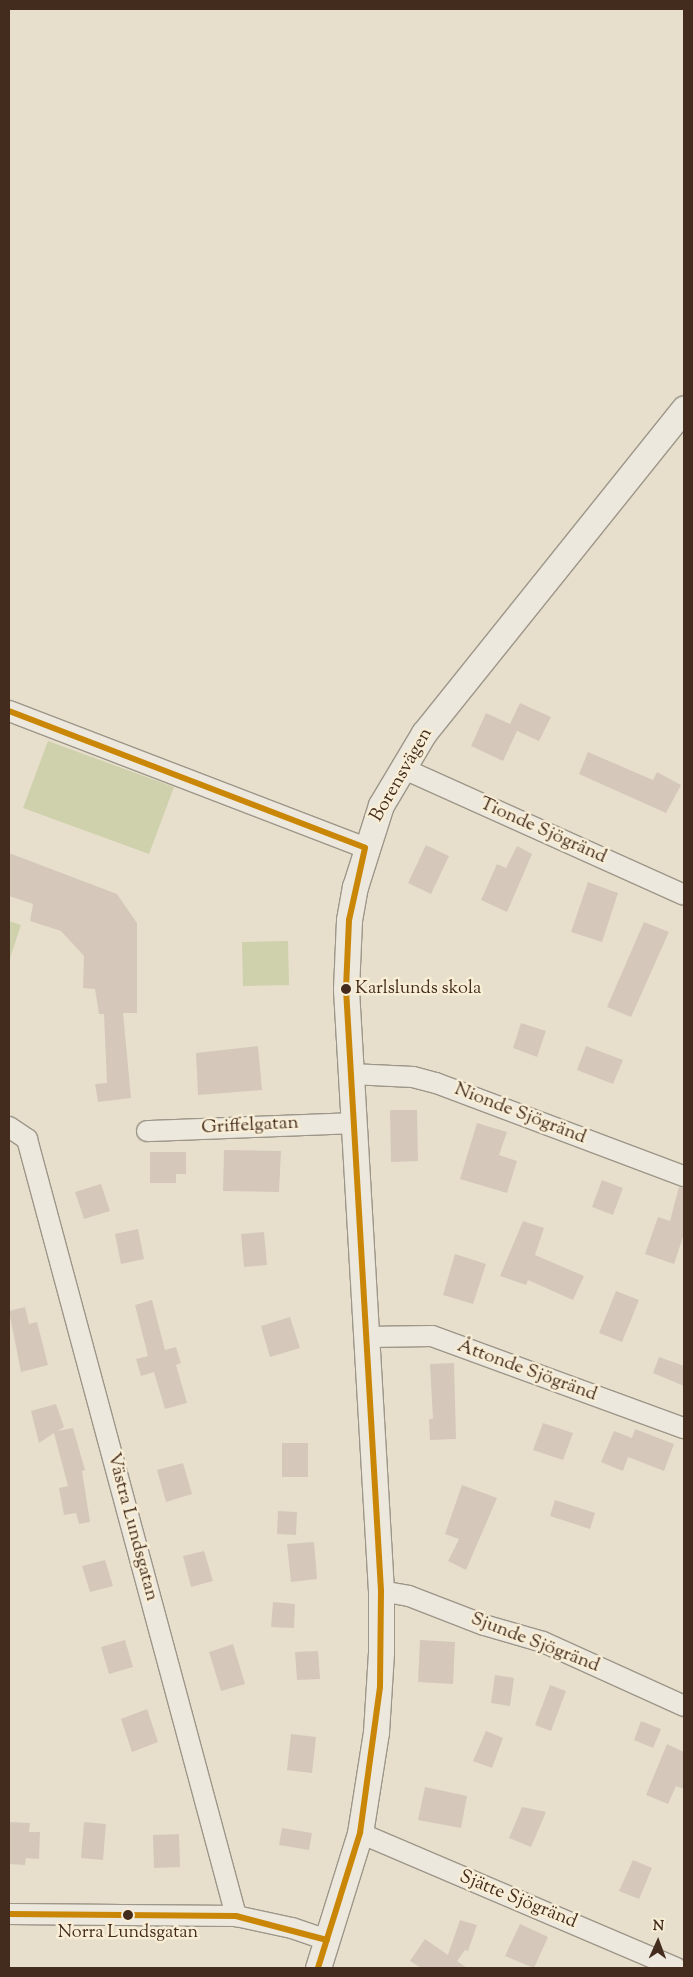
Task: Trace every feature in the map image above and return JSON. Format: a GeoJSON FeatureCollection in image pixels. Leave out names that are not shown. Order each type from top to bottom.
{"type":"FeatureCollection","features":[{"type":"Feature","properties":{"kind":"street","name":"Borensvägen"},"geometry":{"type":"LineString","coordinates":[[318,1968],[360,1833],[380,1687],[382,1591],[353,1123],[346,954],[349,920],[365,848],[382,804],[402,768],[455,691],[684,408]]}},
{"type":"Feature","properties":{"kind":"street"},"geometry":{"type":"LineString","coordinates":[[9,711],[365,848]]}},
{"type":"Feature","properties":{"kind":"street","name":"Tionde Sjögränd"},"geometry":{"type":"LineString","coordinates":[[402,768],[684,895]]}},
{"type":"Feature","properties":{"kind":"street","name":"Nionde Sjögränd"},"geometry":{"type":"LineString","coordinates":[[351,1074],[407,1076],[436,1083],[684,1176]]}},
{"type":"Feature","properties":{"kind":"street","name":"Griffelgatan"},"geometry":{"type":"LineString","coordinates":[[147,1131],[353,1123]]}},
{"type":"Feature","properties":{"kind":"street","name":"Västra Lundsgatan"},"geometry":{"type":"LineString","coordinates":[[9,1127],[27,1139],[236,1916]]}},
{"type":"Feature","properties":{"kind":"street","name":"Åttonde Sjögränd"},"geometry":{"type":"LineString","coordinates":[[366,1337],[432,1336],[684,1428]]}},
{"type":"Feature","properties":{"kind":"street","name":"Sjunde Sjögränd"},"geometry":{"type":"LineString","coordinates":[[382,1591],[409,1596],[484,1625],[543,1642],[684,1706]]}},
{"type":"Feature","properties":{"kind":"street","name":"Sjätte Sjögränd"},"geometry":{"type":"LineString","coordinates":[[360,1833],[676,1968]]}},
{"type":"Feature","properties":{"kind":"street"},"geometry":{"type":"LineString","coordinates":[[9,1914],[236,1916],[292,1928],[328,1940]]}},
{"type":"Feature","properties":{"kind":"green space"},"geometry":{"type":"Polygon","coordinates":[[[48,741],[174,787],[149,854],[23,808],[48,741]]]}},
{"type":"Feature","properties":{"kind":"green space"},"geometry":{"type":"Polygon","coordinates":[[[9,921],[21,925],[9,961],[9,921]]]}},
{"type":"Feature","properties":{"kind":"green space"},"geometry":{"type":"Polygon","coordinates":[[[288,941],[289,985],[243,986],[242,942],[288,941]]]}},
{"type":"Feature","properties":{"kind":"building"},"geometry":{"type":"Polygon","coordinates":[[[520,703],[551,717],[539,741],[517,731],[503,761],[471,746],[486,713],[510,724],[520,703]]]}},
{"type":"Feature","properties":{"kind":"building"},"geometry":{"type":"Polygon","coordinates":[[[588,752],[653,780],[657,772],[681,785],[666,813],[579,774],[588,752]]]}},
{"type":"Feature","properties":{"kind":"building"},"geometry":{"type":"Polygon","coordinates":[[[426,845],[449,856],[431,894],[408,883],[426,845]]]}},
{"type":"Feature","properties":{"kind":"building"},"geometry":{"type":"Polygon","coordinates":[[[517,846],[532,854],[507,912],[481,900],[497,864],[506,868],[517,846]]]}},
{"type":"Feature","properties":{"kind":"building"},"geometry":{"type":"Polygon","coordinates":[[[9,853],[117,894],[137,923],[137,1013],[123,1013],[131,1098],[98,1102],[95,1084],[107,1083],[104,1014],[99,1014],[95,989],[83,988],[84,956],[61,931],[30,921],[33,904],[9,896],[9,853]]]}},
{"type":"Feature","properties":{"kind":"building"},"geometry":{"type":"Polygon","coordinates":[[[588,882],[618,893],[602,942],[571,932],[588,882]]]}},
{"type":"Feature","properties":{"kind":"building"},"geometry":{"type":"Polygon","coordinates":[[[644,922],[669,932],[631,1017],[607,1007],[644,922]]]}},
{"type":"Feature","properties":{"kind":"building"},"geometry":{"type":"Polygon","coordinates":[[[521,1023],[546,1031],[537,1057],[513,1048],[521,1023]]]}},
{"type":"Feature","properties":{"kind":"building"},"geometry":{"type":"Polygon","coordinates":[[[258,1046],[262,1090],[198,1095],[196,1053],[258,1046]]]}},
{"type":"Feature","properties":{"kind":"building"},"geometry":{"type":"Polygon","coordinates":[[[586,1046],[623,1060],[613,1084],[577,1070],[586,1046]]]}},
{"type":"Feature","properties":{"kind":"building"},"geometry":{"type":"Polygon","coordinates":[[[390,1110],[417,1110],[418,1161],[391,1162],[390,1110]]]}},
{"type":"Feature","properties":{"kind":"building"},"geometry":{"type":"Polygon","coordinates":[[[477,1123],[507,1132],[499,1155],[517,1161],[507,1193],[460,1179],[477,1123]]]}},
{"type":"Feature","properties":{"kind":"building"},"geometry":{"type":"Polygon","coordinates":[[[224,1150],[281,1151],[279,1192],[223,1191],[224,1150]]]}},
{"type":"Feature","properties":{"kind":"building"},"geometry":{"type":"Polygon","coordinates":[[[150,1152],[186,1152],[186,1174],[176,1174],[176,1183],[150,1183],[150,1152]]]}},
{"type":"Feature","properties":{"kind":"building"},"geometry":{"type":"Polygon","coordinates":[[[602,1180],[623,1188],[613,1215],[592,1207],[602,1180]]]}},
{"type":"Feature","properties":{"kind":"building"},"geometry":{"type":"Polygon","coordinates":[[[101,1184],[110,1211],[84,1219],[75,1192],[101,1184]]]}},
{"type":"Feature","properties":{"kind":"building"},"geometry":{"type":"Polygon","coordinates":[[[679,1187],[684,1188],[684,1234],[674,1264],[645,1254],[658,1217],[670,1221],[679,1187]]]}},
{"type":"Feature","properties":{"kind":"building"},"geometry":{"type":"Polygon","coordinates":[[[523,1221],[544,1228],[535,1255],[584,1276],[573,1300],[528,1280],[526,1285],[500,1276],[523,1221]]]}},
{"type":"Feature","properties":{"kind":"building"},"geometry":{"type":"Polygon","coordinates":[[[138,1229],[144,1259],[121,1264],[115,1234],[138,1229]]]}},
{"type":"Feature","properties":{"kind":"building"},"geometry":{"type":"Polygon","coordinates":[[[264,1232],[267,1265],[244,1267],[241,1234],[264,1232]]]}},
{"type":"Feature","properties":{"kind":"building"},"geometry":{"type":"Polygon","coordinates":[[[455,1254],[486,1264],[473,1304],[443,1295],[455,1254]]]}},
{"type":"Feature","properties":{"kind":"building"},"geometry":{"type":"Polygon","coordinates":[[[616,1291],[639,1300],[622,1342],[599,1333],[616,1291]]]}},
{"type":"Feature","properties":{"kind":"building"},"geometry":{"type":"Polygon","coordinates":[[[152,1300],[165,1350],[176,1347],[181,1363],[176,1365],[187,1403],[165,1409],[154,1372],[141,1376],[136,1359],[148,1356],[135,1305],[152,1300]]]}},
{"type":"Feature","properties":{"kind":"building"},"geometry":{"type":"Polygon","coordinates":[[[25,1307],[29,1324],[37,1322],[48,1365],[21,1372],[9,1311],[25,1307]]]}},
{"type":"Feature","properties":{"kind":"building"},"geometry":{"type":"Polygon","coordinates":[[[290,1317],[300,1348],[270,1357],[261,1326],[290,1317]]]}},
{"type":"Feature","properties":{"kind":"building"},"geometry":{"type":"Polygon","coordinates":[[[659,1357],[684,1366],[684,1386],[653,1373],[659,1357]]]}},
{"type":"Feature","properties":{"kind":"building"},"geometry":{"type":"Polygon","coordinates":[[[454,1363],[456,1439],[430,1440],[429,1419],[433,1419],[430,1364],[454,1363]]]}},
{"type":"Feature","properties":{"kind":"building"},"geometry":{"type":"Polygon","coordinates":[[[56,1404],[64,1427],[58,1431],[73,1428],[85,1470],[82,1471],[90,1522],[79,1524],[76,1513],[64,1515],[59,1488],[68,1486],[54,1433],[39,1443],[31,1411],[56,1404]]]}},
{"type":"Feature","properties":{"kind":"building"},"geometry":{"type":"Polygon","coordinates":[[[543,1423],[573,1433],[563,1460],[533,1450],[543,1423]]]}},
{"type":"Feature","properties":{"kind":"building"},"geometry":{"type":"Polygon","coordinates":[[[635,1429],[674,1444],[664,1471],[628,1457],[623,1471],[601,1462],[614,1431],[632,1438],[635,1429]]]}},
{"type":"Feature","properties":{"kind":"building"},"geometry":{"type":"Polygon","coordinates":[[[282,1443],[308,1443],[308,1477],[282,1477],[282,1443]]]}},
{"type":"Feature","properties":{"kind":"building"},"geometry":{"type":"Polygon","coordinates":[[[183,1463],[192,1494],[166,1502],[157,1470],[183,1463]]]}},
{"type":"Feature","properties":{"kind":"building"},"geometry":{"type":"Polygon","coordinates":[[[462,1485],[497,1498],[466,1570],[448,1561],[459,1539],[445,1534],[462,1485]]]}},
{"type":"Feature","properties":{"kind":"building"},"geometry":{"type":"Polygon","coordinates":[[[555,1500],[595,1513],[590,1529],[550,1516],[555,1500]]]}},
{"type":"Feature","properties":{"kind":"building"},"geometry":{"type":"Polygon","coordinates":[[[278,1511],[297,1512],[296,1535],[277,1534],[278,1511]]]}},
{"type":"Feature","properties":{"kind":"building"},"geometry":{"type":"Polygon","coordinates":[[[314,1542],[317,1579],[291,1582],[287,1544],[314,1542]]]}},
{"type":"Feature","properties":{"kind":"building"},"geometry":{"type":"Polygon","coordinates":[[[204,1551],[213,1581],[191,1587],[183,1556],[204,1551]]]}},
{"type":"Feature","properties":{"kind":"building"},"geometry":{"type":"Polygon","coordinates":[[[105,1560],[113,1586],[90,1592],[82,1566],[105,1560]]]}},
{"type":"Feature","properties":{"kind":"building"},"geometry":{"type":"Polygon","coordinates":[[[273,1602],[295,1604],[294,1628],[271,1627],[273,1602]]]}},
{"type":"Feature","properties":{"kind":"building"},"geometry":{"type":"Polygon","coordinates":[[[125,1640],[133,1667],[109,1674],[101,1647],[125,1640]]]}},
{"type":"Feature","properties":{"kind":"building"},"geometry":{"type":"Polygon","coordinates":[[[420,1640],[455,1642],[453,1684],[418,1682],[420,1640]]]}},
{"type":"Feature","properties":{"kind":"building"},"geometry":{"type":"Polygon","coordinates":[[[233,1644],[245,1684],[221,1691],[209,1652],[233,1644]]]}},
{"type":"Feature","properties":{"kind":"building"},"geometry":{"type":"Polygon","coordinates":[[[318,1651],[320,1679],[297,1680],[295,1652],[318,1651]]]}},
{"type":"Feature","properties":{"kind":"building"},"geometry":{"type":"Polygon","coordinates":[[[495,1675],[514,1678],[510,1706],[491,1703],[495,1675]]]}},
{"type":"Feature","properties":{"kind":"building"},"geometry":{"type":"Polygon","coordinates":[[[550,1685],[566,1691],[551,1731],[535,1725],[550,1685]]]}},
{"type":"Feature","properties":{"kind":"building"},"geometry":{"type":"Polygon","coordinates":[[[147,1709],[158,1742],[132,1752],[121,1719],[147,1709]]]}},
{"type":"Feature","properties":{"kind":"building"},"geometry":{"type":"Polygon","coordinates":[[[641,1721],[661,1729],[653,1748],[634,1740],[641,1721]]]}},
{"type":"Feature","properties":{"kind":"building"},"geometry":{"type":"Polygon","coordinates":[[[486,1731],[503,1738],[492,1768],[473,1761],[486,1731]]]}},
{"type":"Feature","properties":{"kind":"building"},"geometry":{"type":"Polygon","coordinates":[[[291,1734],[316,1737],[312,1773],[287,1770],[291,1734]]]}},
{"type":"Feature","properties":{"kind":"building"},"geometry":{"type":"Polygon","coordinates":[[[667,1744],[684,1752],[684,1789],[676,1786],[668,1804],[646,1795],[667,1744]]]}},
{"type":"Feature","properties":{"kind":"building"},"geometry":{"type":"Polygon","coordinates":[[[425,1787],[467,1796],[461,1828],[418,1820],[425,1787]]]}},
{"type":"Feature","properties":{"kind":"building"},"geometry":{"type":"Polygon","coordinates":[[[522,1807],[546,1812],[531,1847],[509,1838],[522,1807]]]}},
{"type":"Feature","properties":{"kind":"building"},"geometry":{"type":"Polygon","coordinates":[[[9,1822],[30,1823],[29,1832],[40,1832],[39,1859],[26,1858],[25,1865],[9,1864],[9,1822]]]}},
{"type":"Feature","properties":{"kind":"building"},"geometry":{"type":"Polygon","coordinates":[[[84,1822],[106,1824],[103,1860],[81,1858],[84,1822]]]}},
{"type":"Feature","properties":{"kind":"building"},"geometry":{"type":"Polygon","coordinates":[[[282,1828],[312,1833],[309,1850],[279,1845],[282,1828]]]}},
{"type":"Feature","properties":{"kind":"building"},"geometry":{"type":"Polygon","coordinates":[[[179,1834],[180,1867],[154,1868],[153,1835],[179,1834]]]}},
{"type":"Feature","properties":{"kind":"building"},"geometry":{"type":"Polygon","coordinates":[[[633,1860],[652,1868],[639,1899],[619,1891],[633,1860]]]}},
{"type":"Feature","properties":{"kind":"building"},"geometry":{"type":"Polygon","coordinates":[[[460,1920],[477,1925],[468,1951],[465,1950],[457,1961],[467,1968],[421,1968],[410,1961],[425,1939],[448,1955],[460,1920]]]}},
{"type":"Feature","properties":{"kind":"building"},"geometry":{"type":"Polygon","coordinates":[[[520,1924],[548,1937],[534,1968],[505,1956],[520,1924]]]}},
{"type":"Feature","properties":{"kind":"transit line"},"geometry":{"type":"LineString","coordinates":[[9,711],[365,848],[349,920],[346,989],[381,1591],[380,1687],[360,1833],[318,1968]]}},
{"type":"Feature","properties":{"kind":"transit line"},"geometry":{"type":"LineString","coordinates":[[9,1914],[236,1916],[327,1940]]}},
{"type":"Feature","properties":{"kind":"place","name":"Karlslunds skola"},"geometry":{"type":"Point","coordinates":[346,989]}},
{"type":"Feature","properties":{"kind":"place","name":"Norra Lundsgatan"},"geometry":{"type":"Point","coordinates":[128,1915]}}]}
